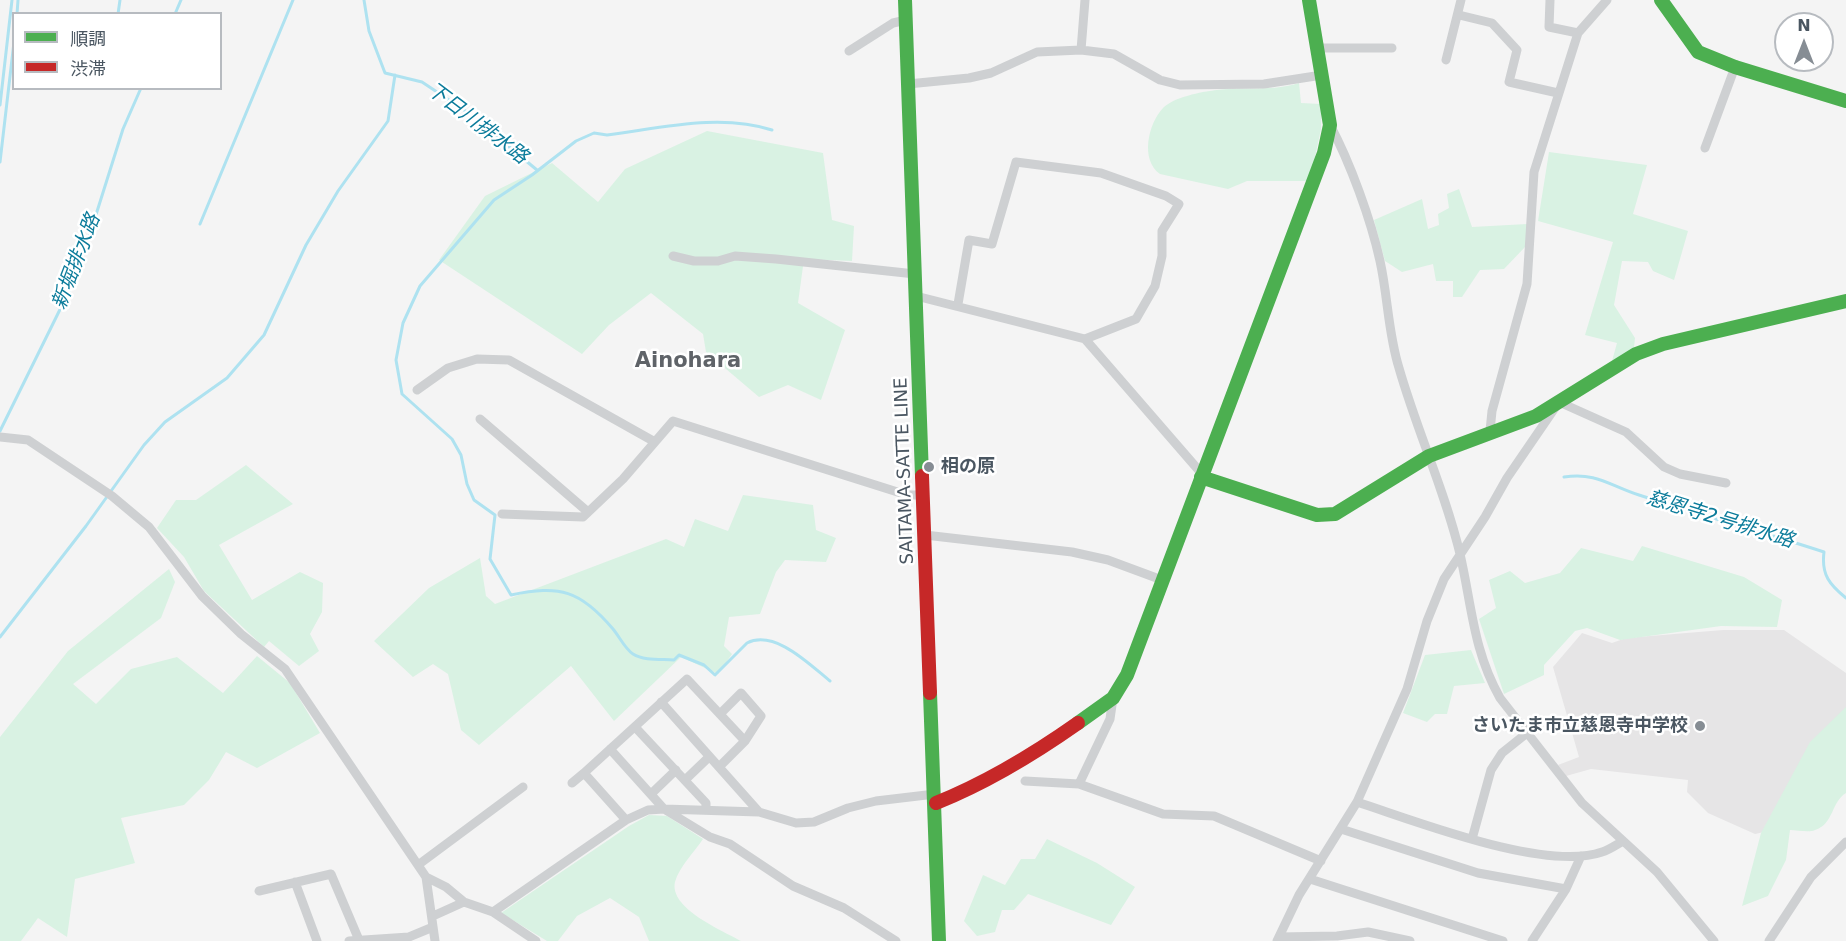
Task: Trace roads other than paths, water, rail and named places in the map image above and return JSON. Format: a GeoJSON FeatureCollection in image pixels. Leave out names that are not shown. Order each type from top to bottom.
{"type":"FeatureCollection","features":[{"type":"Feature","properties":{"kind":"street","name":"SAITAMA-SATTE LINE"},"geometry":{"type":"LineString","coordinates":[[905,0],[939,941]]}},
{"type":"Feature","properties":{"kind":"street"},"geometry":{"type":"LineString","coordinates":[[1081,50],[1084,0]]}},
{"type":"Feature","properties":{"kind":"street"},"geometry":{"type":"LineString","coordinates":[[1310,0],[1330,125],[1340,143],[1380,259],[1388,324],[1398,368],[1460,554],[1480,656],[1500,698],[1582,803],[1657,872],[1714,941]]}},
{"type":"Feature","properties":{"kind":"street"},"geometry":{"type":"LineString","coordinates":[[1446,60],[1461,0]]}},
{"type":"Feature","properties":{"kind":"street"},"geometry":{"type":"LineString","coordinates":[[1550,0],[1549,27],[1578,33]]}},
{"type":"Feature","properties":{"kind":"street"},"geometry":{"type":"LineString","coordinates":[[1490,431],[1492,411],[1527,284],[1534,172],[1578,33],[1606,0]]}},
{"type":"Feature","properties":{"kind":"street"},"geometry":{"type":"LineString","coordinates":[[1661,0],[1698,52],[1735,67],[1846,101]]}},
{"type":"Feature","properties":{"kind":"street"},"geometry":{"type":"LineString","coordinates":[[1459,15],[1492,23],[1517,50],[1509,82],[1558,93]]}},
{"type":"Feature","properties":{"kind":"street"},"geometry":{"type":"LineString","coordinates":[[849,51],[893,23],[906,20]]}},
{"type":"Feature","properties":{"kind":"street"},"geometry":{"type":"LineString","coordinates":[[1318,48],[1392,48]]}},
{"type":"Feature","properties":{"kind":"street"},"geometry":{"type":"LineString","coordinates":[[908,84],[991,74],[1037,52],[1081,50],[1114,54],[1160,80],[1180,85],[1264,84],[1322,75]]}},
{"type":"Feature","properties":{"kind":"street"},"geometry":{"type":"LineString","coordinates":[[1705,148],[1735,67]]}},
{"type":"Feature","properties":{"kind":"street"},"geometry":{"type":"LineString","coordinates":[[492,912],[626,820],[648,810],[706,809],[759,812],[796,823],[814,822],[848,808],[876,801],[935,799],[968,790],[1050,743],[1113,698],[1127,675],[1201,475],[1313,187],[1330,125]]}},
{"type":"Feature","properties":{"kind":"street"},"geometry":{"type":"LineString","coordinates":[[958,304],[969,240],[992,244],[1016,162],[1101,173],[1166,196],[1179,204],[1162,231],[1162,256],[1155,286],[1136,319],[1085,339]]}},
{"type":"Feature","properties":{"kind":"street"},"geometry":{"type":"LineString","coordinates":[[673,256],[694,261],[718,261],[735,256],[776,259],[802,264],[915,274]]}},
{"type":"Feature","properties":{"kind":"street"},"geometry":{"type":"LineString","coordinates":[[916,296],[958,304],[1085,339],[1201,475],[1257,497],[1317,515],[1328,515],[1353,505],[1429,456],[1490,431],[1536,416],[1636,354],[1663,344],[1846,301]]}},
{"type":"Feature","properties":{"kind":"street"},"geometry":{"type":"LineString","coordinates":[[417,390],[448,368],[477,359],[509,360],[655,442]]}},
{"type":"Feature","properties":{"kind":"street"},"geometry":{"type":"LineString","coordinates":[[1559,402],[1626,432],[1664,467],[1680,474],[1726,483]]}},
{"type":"Feature","properties":{"kind":"street"},"geometry":{"type":"LineString","coordinates":[[1278,939],[1310,879],[1357,802],[1407,689],[1427,621],[1444,579],[1507,478],[1559,402]]}},
{"type":"Feature","properties":{"kind":"street"},"geometry":{"type":"LineString","coordinates":[[480,419],[588,512]]}},
{"type":"Feature","properties":{"kind":"street"},"geometry":{"type":"LineString","coordinates":[[502,514],[583,517],[673,421],[907,495],[924,495]]}},
{"type":"Feature","properties":{"kind":"street"},"geometry":{"type":"LineString","coordinates":[[4,437],[28,440],[96,483],[149,527],[202,596],[241,634],[285,669],[297,684],[334,745],[426,877],[435,941]]}},
{"type":"Feature","properties":{"kind":"street"},"geometry":{"type":"LineString","coordinates":[[925,535],[1072,552],[1108,560],[1162,580]]}},
{"type":"Feature","properties":{"kind":"street"},"geometry":{"type":"LineString","coordinates":[[572,783],[687,679],[745,741]]}},
{"type":"Feature","properties":{"kind":"street"},"geometry":{"type":"LineString","coordinates":[[719,767],[745,741],[761,716],[741,693],[720,714]]}},
{"type":"Feature","properties":{"kind":"street"},"geometry":{"type":"LineString","coordinates":[[1079,784],[1110,719],[1113,698]]}},
{"type":"Feature","properties":{"kind":"street"},"geometry":{"type":"LineString","coordinates":[[661,702],[759,812]]}},
{"type":"Feature","properties":{"kind":"street"},"geometry":{"type":"LineString","coordinates":[[635,727],[706,803],[706,809]]}},
{"type":"Feature","properties":{"kind":"street"},"geometry":{"type":"LineString","coordinates":[[1472,838],[1491,770],[1502,753],[1527,733]]}},
{"type":"Feature","properties":{"kind":"street"},"geometry":{"type":"LineString","coordinates":[[610,749],[664,809],[710,837],[730,844],[793,886],[844,908],[896,941]]}},
{"type":"Feature","properties":{"kind":"street"},"geometry":{"type":"LineString","coordinates":[[684,780],[709,757]]}},
{"type":"Feature","properties":{"kind":"street"},"geometry":{"type":"LineString","coordinates":[[651,794],[676,770]]}},
{"type":"Feature","properties":{"kind":"street"},"geometry":{"type":"LineString","coordinates":[[585,773],[626,820]]}},
{"type":"Feature","properties":{"kind":"street"},"geometry":{"type":"LineString","coordinates":[[1025,781],[1079,784],[1163,814],[1214,816],[1321,861]]}},
{"type":"Feature","properties":{"kind":"street"},"geometry":{"type":"LineString","coordinates":[[418,865],[523,788]]}},
{"type":"Feature","properties":{"kind":"street"},"geometry":{"type":"LineString","coordinates":[[1357,802],[1496,846],[1581,856],[1603,852],[1623,841]]}},
{"type":"Feature","properties":{"kind":"street"},"geometry":{"type":"LineString","coordinates":[[1341,828],[1478,873],[1566,889]]}},
{"type":"Feature","properties":{"kind":"street"},"geometry":{"type":"LineString","coordinates":[[1769,941],[1811,877],[1830,855],[1846,842]]}},
{"type":"Feature","properties":{"kind":"street"},"geometry":{"type":"LineString","coordinates":[[1532,941],[1566,889],[1581,856]]}},
{"type":"Feature","properties":{"kind":"street"},"geometry":{"type":"LineString","coordinates":[[259,891],[331,874],[359,940]]}},
{"type":"Feature","properties":{"kind":"street"},"geometry":{"type":"LineString","coordinates":[[426,877],[446,887],[464,902],[492,912],[536,941]]}},
{"type":"Feature","properties":{"kind":"street"},"geometry":{"type":"LineString","coordinates":[[1310,879],[1503,941]]}},
{"type":"Feature","properties":{"kind":"street"},"geometry":{"type":"LineString","coordinates":[[296,882],[317,941]]}},
{"type":"Feature","properties":{"kind":"street"},"geometry":{"type":"LineString","coordinates":[[433,916],[464,902]]}},
{"type":"Feature","properties":{"kind":"street"},"geometry":{"type":"LineString","coordinates":[[349,941],[409,937],[433,927]]}},
{"type":"Feature","properties":{"kind":"street"},"geometry":{"type":"LineString","coordinates":[[1278,939],[1368,932],[1410,941]]}},
{"type":"Feature","properties":{"kind":"waterway"},"geometry":{"type":"LineString","coordinates":[[0,105],[12,0]]}},
{"type":"Feature","properties":{"kind":"waterway"},"geometry":{"type":"LineString","coordinates":[[17,12],[18,0]]}},
{"type":"Feature","properties":{"kind":"waterway"},"geometry":{"type":"LineString","coordinates":[[118,12],[120,0]]}},
{"type":"Feature","properties":{"kind":"waterway","name":"新堀排水路"},"geometry":{"type":"LineString","coordinates":[[176,12],[181,0]]}},
{"type":"Feature","properties":{"kind":"waterway"},"geometry":{"type":"LineString","coordinates":[[200,224],[293,0]]}},
{"type":"Feature","properties":{"kind":"waterway","name":"下日川排水路"},"geometry":{"type":"LineString","coordinates":[[364,0],[369,31],[385,73],[422,82],[467,112],[537,170]]}},
{"type":"Feature","properties":{"kind":"waterway"},"geometry":{"type":"LineString","coordinates":[[0,162],[12,59]]}},
{"type":"Feature","properties":{"kind":"waterway"},"geometry":{"type":"LineString","coordinates":[[0,637],[86,526],[144,445],[165,422],[227,378],[264,335],[306,245],[338,191],[388,121],[395,75]]}},
{"type":"Feature","properties":{"kind":"waterway","name":"新堀排水路"},"geometry":{"type":"LineString","coordinates":[[0,431],[77,275],[123,129],[140,90]]}},
{"type":"Feature","properties":{"kind":"waterway"},"geometry":{"type":"LineString","coordinates":[[772,130],[752,125],[711,122],[607,135],[594,133],[576,141],[532,175],[494,200],[420,286],[403,323],[396,360],[402,394],[452,439],[461,455],[467,484],[474,500],[495,515],[490,559],[511,595],[556,591],[579,598],[601,616],[630,652],[642,658],[674,660],[679,655],[704,665],[715,675],[747,643],[758,640],[769,641],[792,651],[830,681]]}},
{"type":"Feature","properties":{"kind":"waterway","name":"慈恩寺2号排水路"},"geometry":{"type":"LineString","coordinates":[[1564,477],[1595,478],[1639,495],[1824,552],[1825,573],[1835,589],[1846,598]]}},
{"type":"Feature","properties":{"kind":"place","name":"相の原"},"geometry":{"type":"Point","coordinates":[929,467]}},
{"type":"Feature","properties":{"kind":"place","name":"さいたま市立慈恩寺中学校"},"geometry":{"type":"Point","coordinates":[1700,726]}},
{"type":"Feature","properties":{"kind":"district","name":"Ainohara"},"geometry":{"type":"Point","coordinates":[688,362]}}]}
